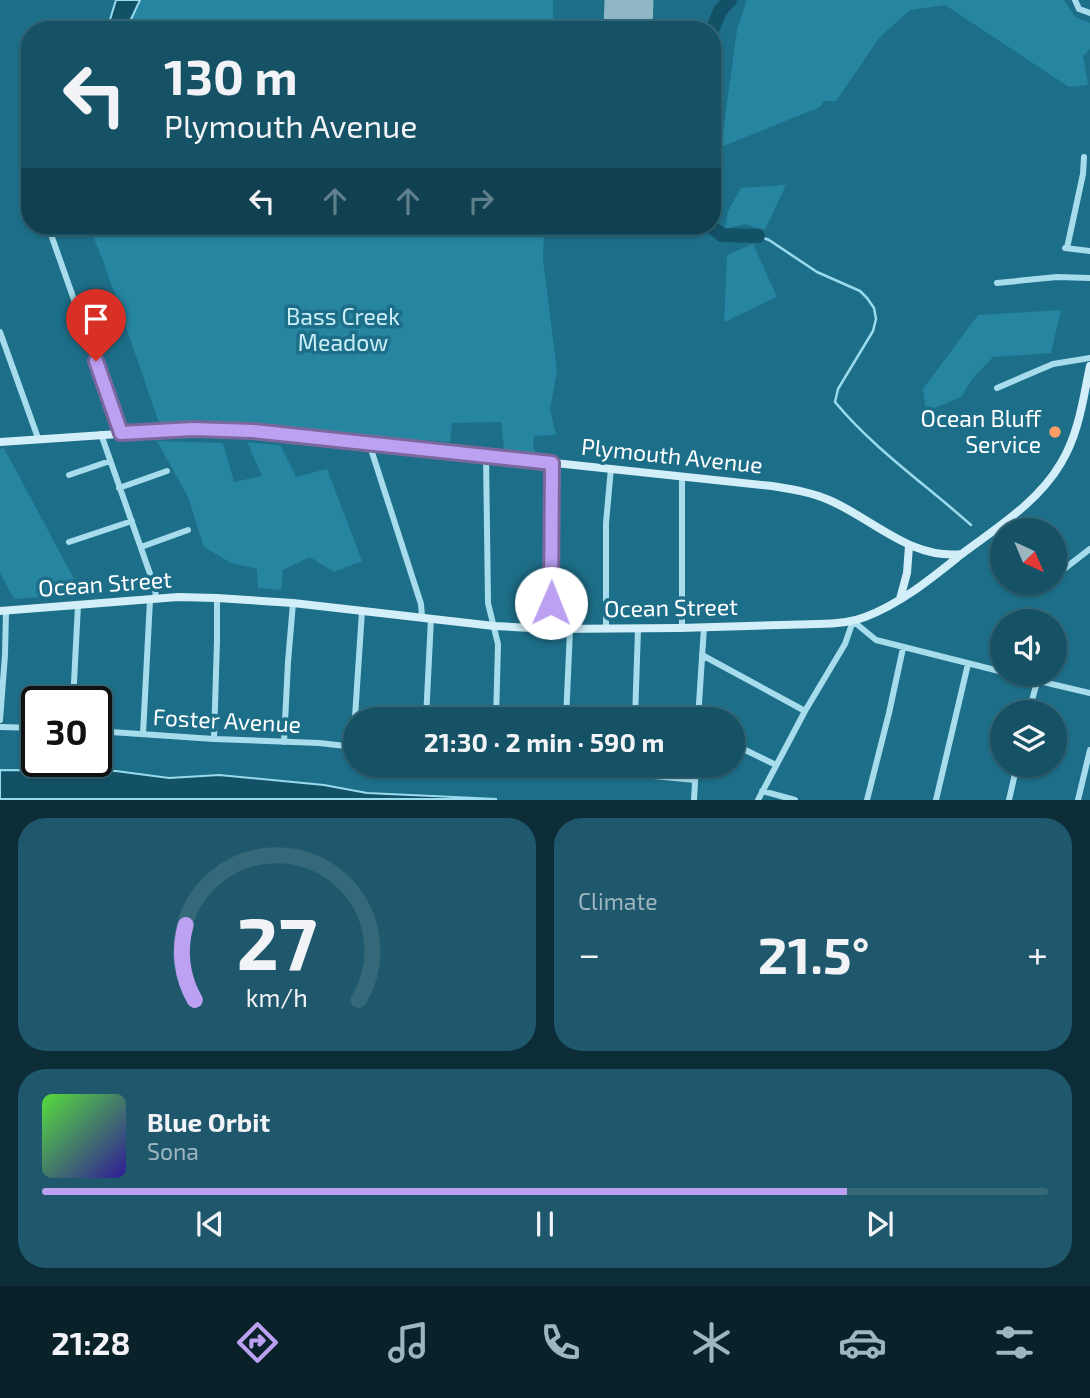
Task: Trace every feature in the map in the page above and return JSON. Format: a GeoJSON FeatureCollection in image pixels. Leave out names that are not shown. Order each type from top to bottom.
{"type":"FeatureCollection","features":[{"type":"Feature","properties":{"kind":"main road","name":"Ocean Street"},"geometry":{"type":"LineString","coordinates":[[3,611],[178,597],[293,603],[494,626],[570,630],[853,621],[882,610],[900,599],[1018,510],[1051,479],[1069,449],[1080,416],[1090,366]]}},
{"type":"Feature","properties":{"kind":"main road","name":"Plymouth Avenue"},"geometry":{"type":"LineString","coordinates":[[0,442],[193,429],[253,431],[772,486],[815,494],[921,551],[944,555],[962,554]]}},
{"type":"Feature","properties":{"kind":"main road"},"geometry":{"type":"LineString","coordinates":[[900,599],[907,573],[909,546]]}},
{"type":"Feature","properties":{"kind":"street"},"geometry":{"type":"LineString","coordinates":[[1074,0],[1079,9],[1090,13]]}},
{"type":"Feature","properties":{"kind":"street"},"geometry":{"type":"LineString","coordinates":[[1084,157],[1083,174],[1065,248],[1090,251]]}},
{"type":"Feature","properties":{"kind":"street"},"geometry":{"type":"LineString","coordinates":[[51,235],[121,433]]}},
{"type":"Feature","properties":{"kind":"street"},"geometry":{"type":"LineString","coordinates":[[997,283],[1049,277],[1090,278]]}},
{"type":"Feature","properties":{"kind":"street"},"geometry":{"type":"LineString","coordinates":[[0,332],[38,438]]}},
{"type":"Feature","properties":{"kind":"street"},"geometry":{"type":"LineString","coordinates":[[997,388],[1053,364],[1090,358]]}},
{"type":"Feature","properties":{"kind":"street"},"geometry":{"type":"LineString","coordinates":[[1080,416],[1090,414]]}},
{"type":"Feature","properties":{"kind":"street"},"geometry":{"type":"LineString","coordinates":[[101,434],[155,588],[143,734]]}},
{"type":"Feature","properties":{"kind":"street"},"geometry":{"type":"LineString","coordinates":[[369,443],[427,617],[426,707]]}},
{"type":"Feature","properties":{"kind":"street"},"geometry":{"type":"LineString","coordinates":[[486,455],[488,603],[498,644],[496,707]]}},
{"type":"Feature","properties":{"kind":"street"},"geometry":{"type":"LineString","coordinates":[[69,475],[110,461]]}},
{"type":"Feature","properties":{"kind":"street"},"geometry":{"type":"LineString","coordinates":[[550,629],[552,463]]}},
{"type":"Feature","properties":{"kind":"street"},"geometry":{"type":"LineString","coordinates":[[606,629],[606,523],[611,468]]}},
{"type":"Feature","properties":{"kind":"street"},"geometry":{"type":"LineString","coordinates":[[119,488],[167,471]]}},
{"type":"Feature","properties":{"kind":"street"},"geometry":{"type":"LineString","coordinates":[[682,476],[682,628]]}},
{"type":"Feature","properties":{"kind":"street"},"geometry":{"type":"LineString","coordinates":[[69,542],[132,521]]}},
{"type":"Feature","properties":{"kind":"street"},"geometry":{"type":"LineString","coordinates":[[141,547],[188,530]]}},
{"type":"Feature","properties":{"kind":"street"},"geometry":{"type":"LineString","coordinates":[[1068,566],[1090,549]]}},
{"type":"Feature","properties":{"kind":"street"},"geometry":{"type":"LineString","coordinates":[[214,739],[217,598]]}},
{"type":"Feature","properties":{"kind":"street"},"geometry":{"type":"LineString","coordinates":[[284,742],[293,603]]}},
{"type":"Feature","properties":{"kind":"street"},"geometry":{"type":"LineString","coordinates":[[74,686],[78,605]]}},
{"type":"Feature","properties":{"kind":"street"},"geometry":{"type":"LineString","coordinates":[[0,720],[5,655],[3,611]]}},
{"type":"Feature","properties":{"kind":"street"},"geometry":{"type":"LineString","coordinates":[[356,707],[362,611]]}},
{"type":"Feature","properties":{"kind":"street"},"geometry":{"type":"LineString","coordinates":[[758,800],[845,643],[853,621],[876,640],[990,669]]}},
{"type":"Feature","properties":{"kind":"street"},"geometry":{"type":"LineString","coordinates":[[699,707],[704,627]]}},
{"type":"Feature","properties":{"kind":"street"},"geometry":{"type":"LineString","coordinates":[[635,707],[638,629]]}},
{"type":"Feature","properties":{"kind":"street"},"geometry":{"type":"LineString","coordinates":[[567,707],[570,630]]}},
{"type":"Feature","properties":{"kind":"street"},"geometry":{"type":"LineString","coordinates":[[867,800],[903,648]]}},
{"type":"Feature","properties":{"kind":"street"},"geometry":{"type":"LineString","coordinates":[[702,655],[805,711]]}},
{"type":"Feature","properties":{"kind":"street"},"geometry":{"type":"LineString","coordinates":[[936,800],[968,663]]}},
{"type":"Feature","properties":{"kind":"street"},"geometry":{"type":"LineString","coordinates":[[1067,686],[1090,693]]}},
{"type":"Feature","properties":{"kind":"street"},"geometry":{"type":"LineString","coordinates":[[0,727],[21,728]]}},
{"type":"Feature","properties":{"kind":"street","name":"Foster Avenue"},"geometry":{"type":"LineString","coordinates":[[112,732],[343,746]]}},
{"type":"Feature","properties":{"kind":"street"},"geometry":{"type":"LineString","coordinates":[[745,750],[776,765]]}},
{"type":"Feature","properties":{"kind":"street"},"geometry":{"type":"LineString","coordinates":[[1078,800],[1090,750]]}},
{"type":"Feature","properties":{"kind":"street"},"geometry":{"type":"LineString","coordinates":[[657,777],[695,780]]}},
{"type":"Feature","properties":{"kind":"street"},"geometry":{"type":"LineString","coordinates":[[694,800],[695,777]]}},
{"type":"Feature","properties":{"kind":"street"},"geometry":{"type":"LineString","coordinates":[[1009,800],[1014,777]]}},
{"type":"Feature","properties":{"kind":"street"},"geometry":{"type":"LineString","coordinates":[[762,792],[795,800]]}},
{"type":"Feature","properties":{"kind":"green space"},"geometry":{"type":"Polygon","coordinates":[[[140,0],[553,0],[553,21],[130,21],[140,0]]]}},
{"type":"Feature","properties":{"kind":"green space"},"geometry":{"type":"Polygon","coordinates":[[[747,0],[1064,0],[1075,17],[1090,23],[1090,49],[1083,56],[1088,85],[1069,87],[945,5],[910,10],[880,37],[836,101],[824,101],[820,107],[721,147],[737,30],[747,0]]]}},
{"type":"Feature","properties":{"kind":"green space"},"geometry":{"type":"Polygon","coordinates":[[[786,185],[765,230],[745,224],[725,229],[728,211],[741,188],[786,185]]]}},
{"type":"Feature","properties":{"kind":"green space","name":"Bass Creek Meadow"},"geometry":{"type":"Polygon","coordinates":[[[93,235],[544,235],[543,259],[557,371],[550,409],[556,435],[534,436],[533,447],[536,454],[504,450],[501,422],[452,423],[450,442],[159,423],[93,235]]]}},
{"type":"Feature","properties":{"kind":"green space"},"geometry":{"type":"Polygon","coordinates":[[[753,244],[777,297],[724,322],[727,255],[753,244]]]}},
{"type":"Feature","properties":{"kind":"green space"},"geometry":{"type":"Polygon","coordinates":[[[1061,310],[1051,353],[993,357],[972,379],[961,397],[926,412],[923,389],[978,315],[1061,310]]]}},
{"type":"Feature","properties":{"kind":"green space"},"geometry":{"type":"Polygon","coordinates":[[[157,441],[223,443],[234,482],[262,476],[247,442],[280,445],[296,477],[327,469],[362,561],[334,572],[310,557],[283,570],[281,590],[258,588],[257,569],[231,563],[204,547],[188,497],[157,441]]]}},
{"type":"Feature","properties":{"kind":"green space"},"geometry":{"type":"Polygon","coordinates":[[[4,448],[82,594],[14,599],[0,573],[0,449],[4,448]]]}},
{"type":"Feature","properties":{"kind":"shaded area"},"geometry":{"type":"Polygon","coordinates":[[[116,0],[140,0],[130,21],[110,21],[116,0]]]}},
{"type":"Feature","properties":{"kind":"shaded area"},"geometry":{"type":"Polygon","coordinates":[[[0,770],[21,770],[21,777],[112,777],[112,771],[169,778],[219,775],[324,785],[367,793],[497,799],[0,799],[0,770]]]}},
{"type":"Feature","properties":{"kind":"waterway"},"geometry":{"type":"LineString","coordinates":[[716,21],[720,11],[730,0]]}},
{"type":"Feature","properties":{"kind":"waterway"},"geometry":{"type":"LineString","coordinates":[[721,234],[758,236]]}},
{"type":"Feature","properties":{"kind":"waterway"},"geometry":{"type":"LineString","coordinates":[[758,236],[769,240],[817,272],[860,291],[867,298],[874,308],[876,319],[873,331],[838,389],[835,402],[883,451],[971,525]]}},
{"type":"Feature","properties":{"kind":"runway"},"geometry":{"type":"LineString","coordinates":[[628,21],[629,0]]}},
{"type":"Feature","properties":{"kind":"place","name":"Ocean Bluff Service"},"geometry":{"type":"Point","coordinates":[1055,432]}},
{"type":"Feature","properties":{"kind":"route"},"geometry":{"type":"LineString","coordinates":[[96,361],[121,433],[193,429],[285,433],[552,463],[551,603]]}}]}
